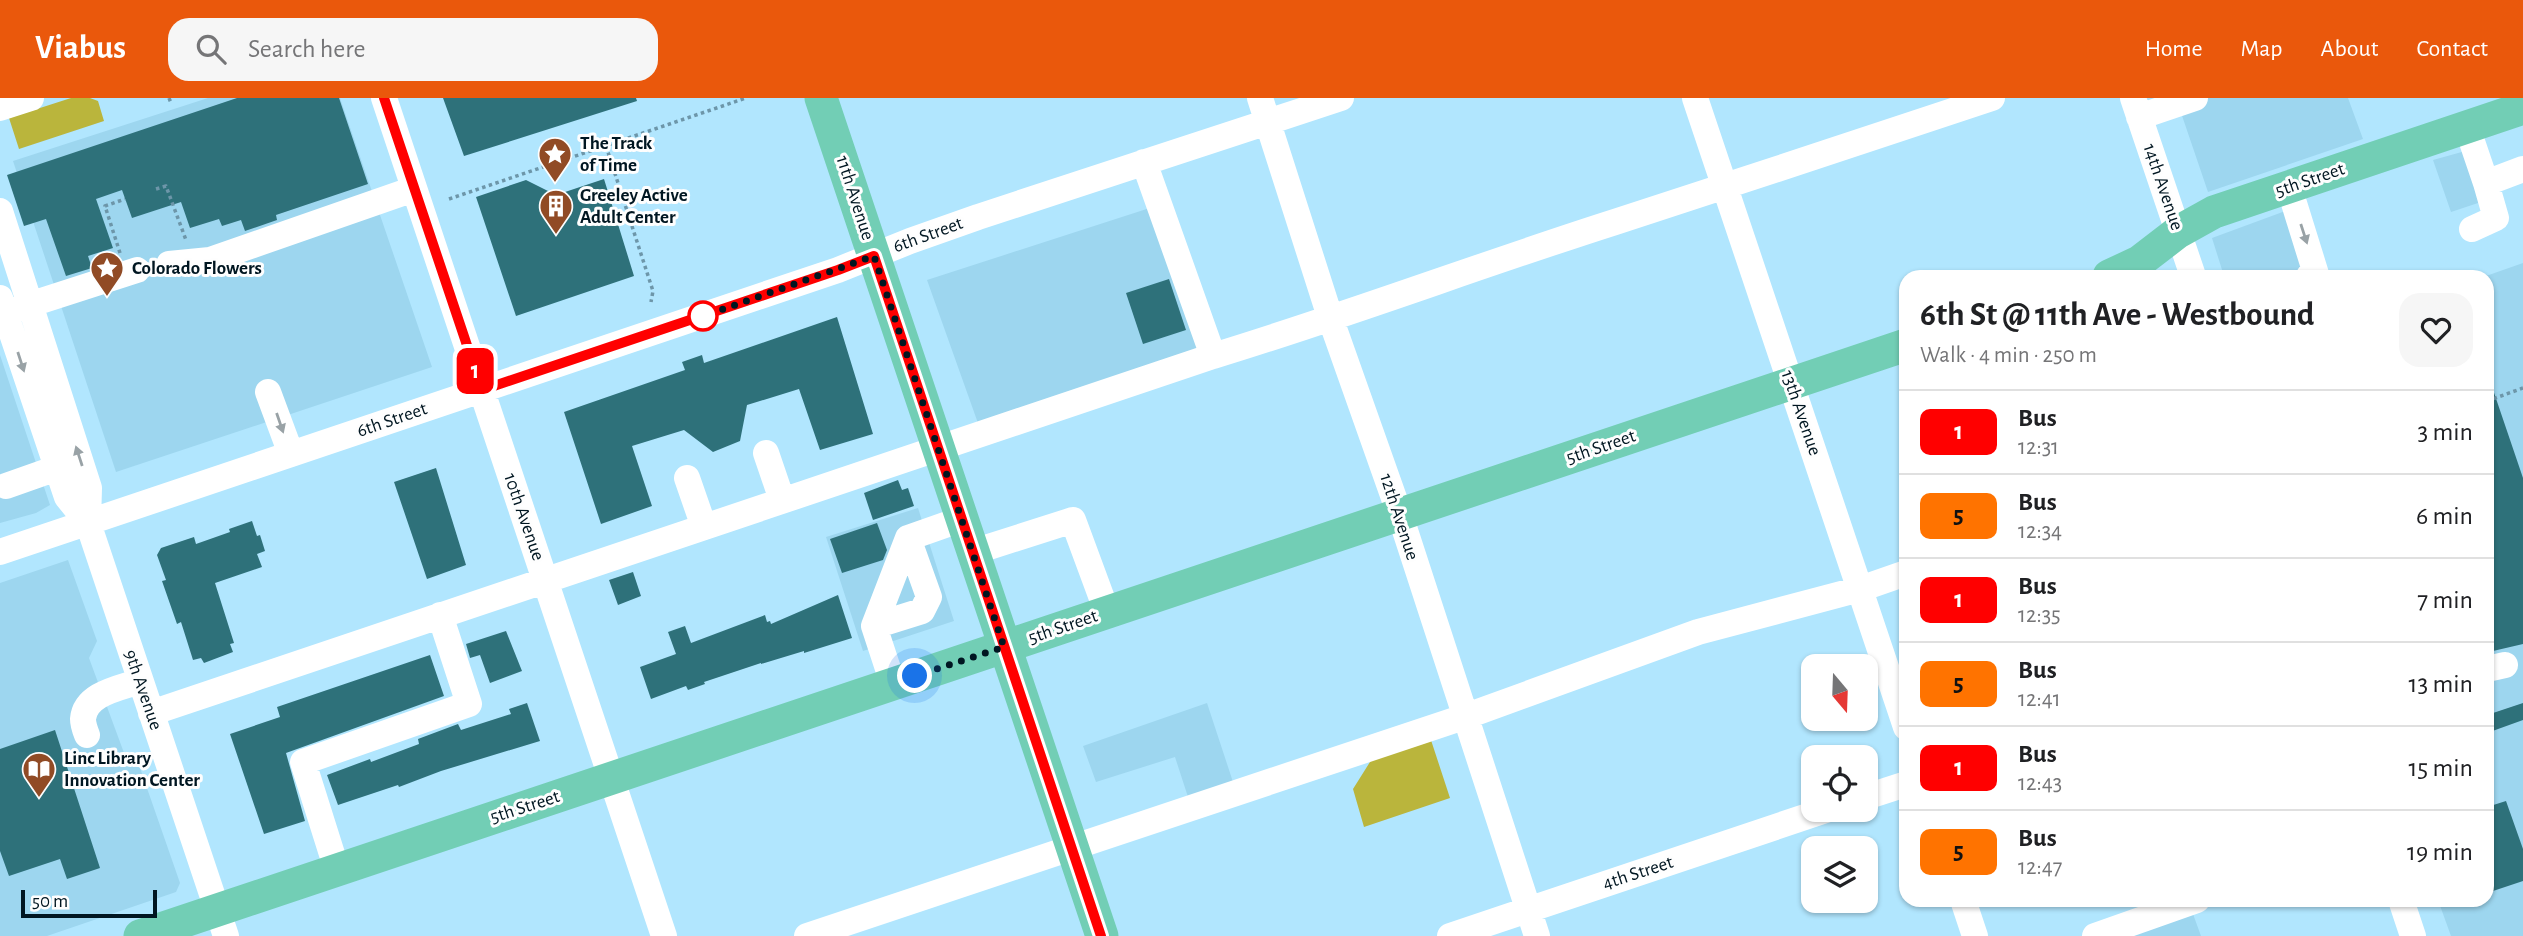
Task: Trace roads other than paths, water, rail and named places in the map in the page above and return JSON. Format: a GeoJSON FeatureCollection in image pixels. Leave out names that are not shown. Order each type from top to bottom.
{"type":"FeatureCollection","features":[{"type":"Feature","properties":{"kind":"main road","name":"11th Avenue"},"geometry":{"type":"LineString","coordinates":[[821,98],[1101,936]]}},
{"type":"Feature","properties":{"kind":"main road","name":"5th Street"},"geometry":{"type":"LineString","coordinates":[[2122,270],[2139,262],[2178,232],[2214,212],[2523,108]]}},
{"type":"Feature","properties":{"kind":"main road","name":"5th Street"},"geometry":{"type":"LineString","coordinates":[[141,936],[222,923],[337,870],[1899,347]]}},
{"type":"Feature","properties":{"kind":"street"},"geometry":{"type":"LineString","coordinates":[[0,108],[31,98]]}},
{"type":"Feature","properties":{"kind":"street","name":"10th Avenue"},"geometry":{"type":"LineString","coordinates":[[384,98],[664,936]]}},
{"type":"Feature","properties":{"kind":"street","name":"6th Street"},"geometry":{"type":"LineString","coordinates":[[0,552],[838,270],[978,217],[1144,162],[1265,110],[1341,98]]}},
{"type":"Feature","properties":{"kind":"street","name":"13th Avenue"},"geometry":{"type":"LineString","coordinates":[[1695,98],[1899,706]]}},
{"type":"Feature","properties":{"kind":"street"},"geometry":{"type":"LineString","coordinates":[[151,713],[1213,356],[1331,320],[1614,222],[1992,98]]}},
{"type":"Feature","properties":{"kind":"street"},"geometry":{"type":"LineString","coordinates":[[2136,107],[2195,98]]}},
{"type":"Feature","properties":{"kind":"street","name":"14th Avenue"},"geometry":{"type":"LineString","coordinates":[[2136,107],[2191,270]]}},
{"type":"Feature","properties":{"kind":"street","name":"12th Avenue"},"geometry":{"type":"LineString","coordinates":[[1265,110],[1331,320],[1399,515],[1538,936]]}},
{"type":"Feature","properties":{"kind":"street"},"geometry":{"type":"LineString","coordinates":[[2467,127],[2496,218],[2472,229]]}},
{"type":"Feature","properties":{"kind":"street"},"geometry":{"type":"LineString","coordinates":[[1144,162],[1213,356]]}},
{"type":"Feature","properties":{"kind":"street"},"geometry":{"type":"LineString","coordinates":[[2486,183],[2523,169]]}},
{"type":"Feature","properties":{"kind":"street"},"geometry":{"type":"LineString","coordinates":[[2289,187],[2315,270]]}},
{"type":"Feature","properties":{"kind":"street"},"geometry":{"type":"LineString","coordinates":[[179,258],[210,260],[414,189]]}},
{"type":"Feature","properties":{"kind":"street","name":"9th Avenue"},"geometry":{"type":"LineString","coordinates":[[0,211],[8,312],[67,497],[88,523]]}},
{"type":"Feature","properties":{"kind":"street"},"geometry":{"type":"LineString","coordinates":[[8,312],[130,266]]}},
{"type":"Feature","properties":{"kind":"street","name":"9th Avenue"},"geometry":{"type":"LineString","coordinates":[[8,312],[89,488],[88,523],[222,923]]}},
{"type":"Feature","properties":{"kind":"street"},"geometry":{"type":"LineString","coordinates":[[268,392],[290,454]]}},
{"type":"Feature","properties":{"kind":"street"},"geometry":{"type":"LineString","coordinates":[[766,453],[782,500]]}},
{"type":"Feature","properties":{"kind":"street"},"geometry":{"type":"LineString","coordinates":[[6,486],[57,468]]}},
{"type":"Feature","properties":{"kind":"street"},"geometry":{"type":"LineString","coordinates":[[687,478],[704,527]]}},
{"type":"Feature","properties":{"kind":"street"},"geometry":{"type":"LineString","coordinates":[[893,684],[874,626],[908,538],[962,519]]}},
{"type":"Feature","properties":{"kind":"street"},"geometry":{"type":"LineString","coordinates":[[972,552],[1073,520],[1107,612]]}},
{"type":"Feature","properties":{"kind":"street"},"geometry":{"type":"LineString","coordinates":[[874,626],[922,611],[929,597],[908,538]]}},
{"type":"Feature","properties":{"kind":"street"},"geometry":{"type":"LineString","coordinates":[[807,936],[1464,717],[1698,632],[1860,589],[1899,575]]}},
{"type":"Feature","properties":{"kind":"street"},"geometry":{"type":"LineString","coordinates":[[337,870],[303,762],[469,704],[440,615]]}},
{"type":"Feature","properties":{"kind":"street"},"geometry":{"type":"LineString","coordinates":[[87,735],[83,719],[89,703],[103,694],[141,681]]}},
{"type":"Feature","properties":{"kind":"street"},"geometry":{"type":"LineString","coordinates":[[1878,793],[1899,786]]}},
{"type":"Feature","properties":{"kind":"street","name":"4th Street"},"geometry":{"type":"LineString","coordinates":[[1450,936],[1801,818]]}},
{"type":"Feature","properties":{"kind":"street"},"geometry":{"type":"LineString","coordinates":[[1965,907],[1975,936]]}},
{"type":"Feature","properties":{"kind":"street"},"geometry":{"type":"LineString","coordinates":[[2095,936],[2177,907]]}},
{"type":"Feature","properties":{"kind":"street"},"geometry":{"type":"LineString","coordinates":[[2403,907],[2413,936]]}},
{"type":"Feature","properties":{"kind":"place","name":"The Track of Time"},"geometry":{"type":"Point","coordinates":[555,184]}},
{"type":"Feature","properties":{"kind":"place","name":"Greeley Active Adult Center"},"geometry":{"type":"Point","coordinates":[556,236]}},
{"type":"Feature","properties":{"kind":"place","name":"Colorado Flowers"},"geometry":{"type":"Point","coordinates":[107,298]}},
{"type":"Feature","properties":{"kind":"place","name":"Linc Library Innovation Center"},"geometry":{"type":"Point","coordinates":[39,799]}}]}
